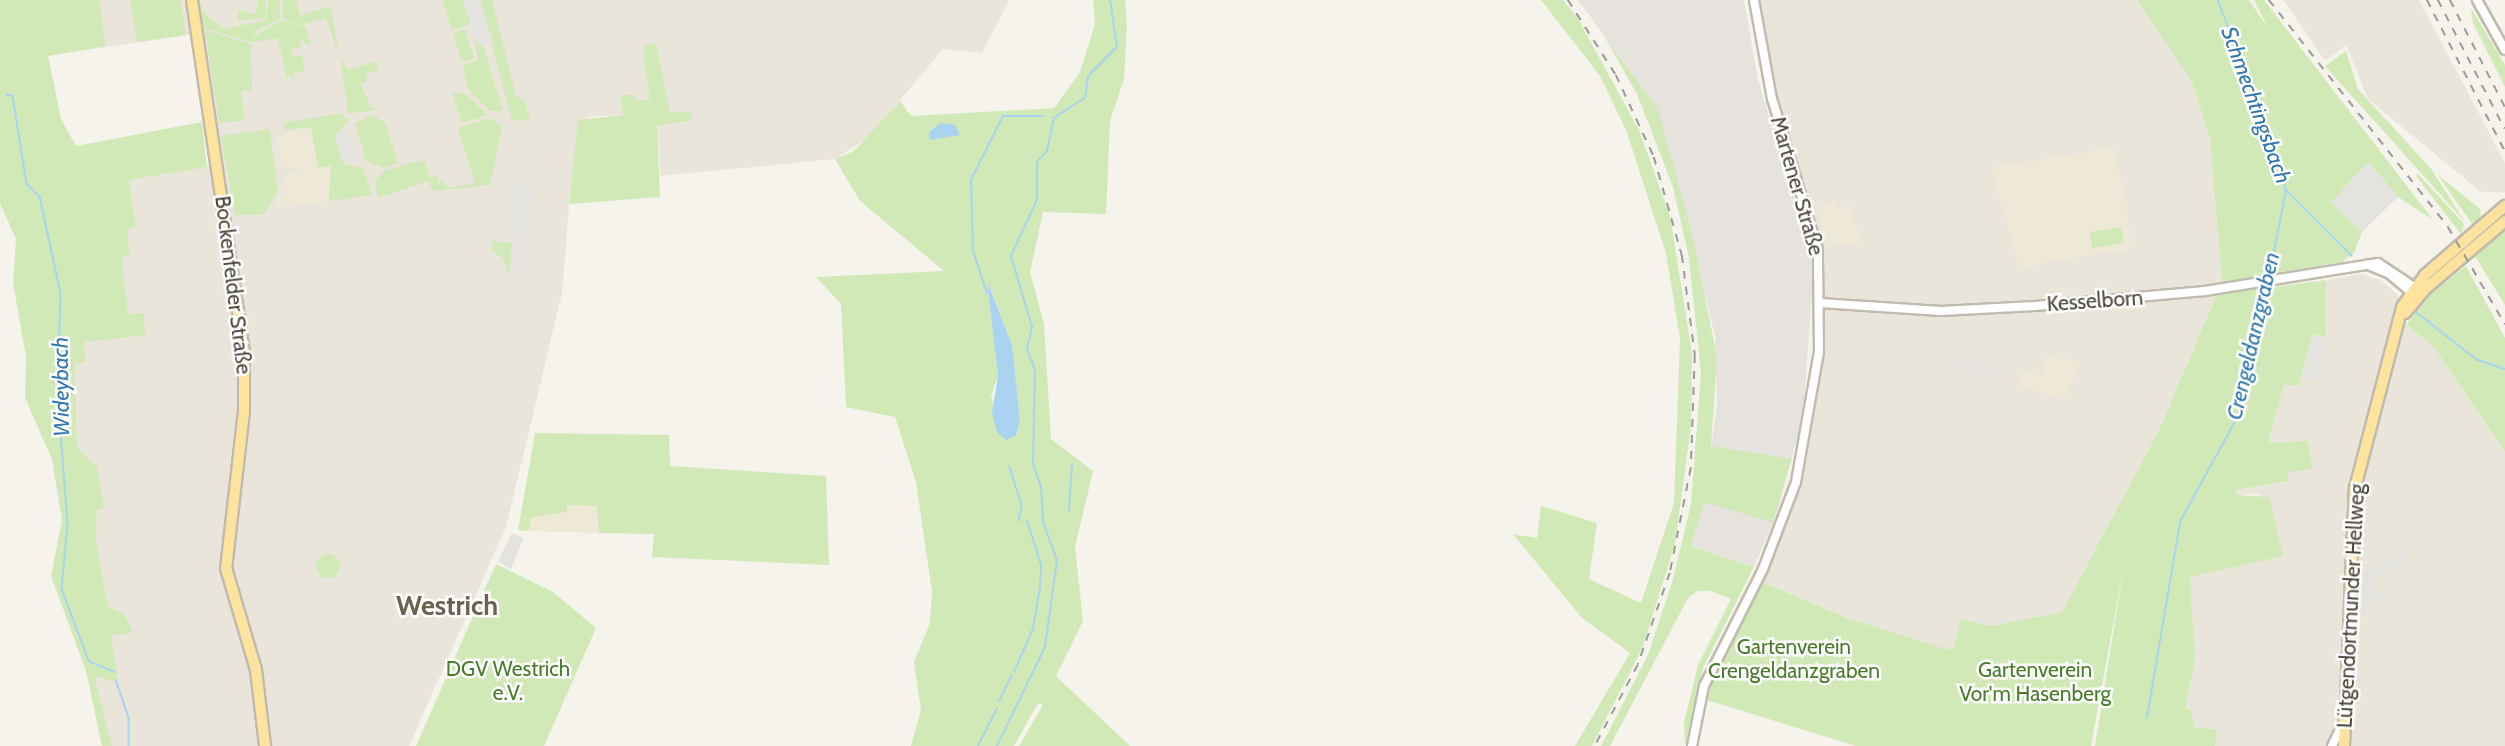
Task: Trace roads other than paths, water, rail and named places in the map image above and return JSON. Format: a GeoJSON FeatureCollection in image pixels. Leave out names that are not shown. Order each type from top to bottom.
{"type":"FeatureCollection","features":[{"type":"Feature","properties":{"kind":"main road","name":"Bockenfelder Straße"},"geometry":{"type":"LineString","coordinates":[[192,0],[244,354],[244,411],[226,568],[256,670],[265,746]]}},
{"type":"Feature","properties":{"kind":"main road","name":"Lütgendortmunder Hellweg"},"geometry":{"type":"LineString","coordinates":[[2344,746],[2355,488],[2397,326],[2414,293],[2505,206]]}},
{"type":"Feature","properties":{"kind":"main road","name":"Lütgendortmunder Hellweg"},"geometry":{"type":"LineString","coordinates":[[2414,293],[2505,221]]}},
{"type":"Feature","properties":{"kind":"street","name":"Martener Straße"},"geometry":{"type":"LineString","coordinates":[[1692,746],[1710,670],[1763,568],[1798,474],[1813,409],[1820,303],[1818,250],[1769,87],[1754,0]]}},
{"type":"Feature","properties":{"kind":"street"},"geometry":{"type":"LineString","coordinates":[[2476,0],[2505,50]]}},
{"type":"Feature","properties":{"kind":"street","name":"Kesselborn"},"geometry":{"type":"LineString","coordinates":[[1820,303],[1972,310],[2259,283],[2384,264],[2414,293]]}},
{"type":"Feature","properties":{"kind":"street"},"geometry":{"type":"LineString","coordinates":[[2332,746],[2345,718]]}},
{"type":"Feature","properties":{"kind":"water"},"geometry":{"type":"Polygon","coordinates":[[[941,123],[955,125],[960,135],[930,140],[929,132],[941,123]]]}},
{"type":"Feature","properties":{"kind":"water"},"geometry":{"type":"Polygon","coordinates":[[[987,281],[1012,345],[1020,419],[1016,435],[1006,440],[997,432],[992,413],[998,376],[987,281]]]}},
{"type":"Feature","properties":{"kind":"waterway"},"geometry":{"type":"LineString","coordinates":[[997,746],[1045,647],[1057,561],[1043,522],[1041,487],[1033,464],[1035,370],[1027,349],[1032,327],[1011,256],[1037,200],[1037,162],[1047,151],[1054,118],[1085,98],[1088,76],[1117,47],[1110,0]]}},
{"type":"Feature","properties":{"kind":"waterway","name":"Schmechtingsbach"},"geometry":{"type":"LineString","coordinates":[[2218,0],[2274,142],[2286,190],[2352,256]]}},
{"type":"Feature","properties":{"kind":"waterway","name":"Wideybach"},"geometry":{"type":"LineString","coordinates":[[7,95],[13,96],[27,184],[40,197],[61,293],[58,392],[68,526],[62,589],[89,661],[115,672]]}},
{"type":"Feature","properties":{"kind":"waterway"},"geometry":{"type":"LineString","coordinates":[[987,294],[973,251],[971,180],[1003,116],[1042,116]]}},
{"type":"Feature","properties":{"kind":"waterway","name":"Crengeldanzgraben"},"geometry":{"type":"LineString","coordinates":[[2269,277],[2286,190]]}},
{"type":"Feature","properties":{"kind":"waterway","name":"Crengeldanzgraben"},"geometry":{"type":"LineString","coordinates":[[2147,718],[2180,522],[2238,416],[2267,284]]}},
{"type":"Feature","properties":{"kind":"waterway"},"geometry":{"type":"LineString","coordinates":[[2415,311],[2476,359],[2505,369]]}},
{"type":"Feature","properties":{"kind":"waterway"},"geometry":{"type":"LineString","coordinates":[[1069,511],[1072,465]]}},
{"type":"Feature","properties":{"kind":"waterway"},"geometry":{"type":"LineString","coordinates":[[1010,467],[1022,506],[1019,521]]}},
{"type":"Feature","properties":{"kind":"waterway"},"geometry":{"type":"LineString","coordinates":[[1014,672],[1033,629],[1040,587],[1041,565],[1027,521]]}},
{"type":"Feature","properties":{"kind":"waterway"},"geometry":{"type":"LineString","coordinates":[[999,702],[1011,676]]}},
{"type":"Feature","properties":{"kind":"waterway","name":"Wideybach"},"geometry":{"type":"LineString","coordinates":[[116,680],[129,718],[129,746]]}},
{"type":"Feature","properties":{"kind":"waterway"},"geometry":{"type":"LineString","coordinates":[[978,746],[997,708]]}},
{"type":"Feature","properties":{"kind":"railway"},"geometry":{"type":"LineString","coordinates":[[1568,0],[1616,75],[1654,157],[1682,255],[1695,355],[1691,468],[1670,573],[1638,665],[1595,746]]}},
{"type":"Feature","properties":{"kind":"railway"},"geometry":{"type":"LineString","coordinates":[[2269,0],[2448,227],[2505,324]]}},
{"type":"Feature","properties":{"kind":"railway"},"geometry":{"type":"LineString","coordinates":[[2427,0],[2505,151]]}},
{"type":"Feature","properties":{"kind":"railway"},"geometry":{"type":"LineString","coordinates":[[2438,0],[2505,129]]}},
{"type":"Feature","properties":{"kind":"railway"},"geometry":{"type":"LineString","coordinates":[[2450,0],[2505,107]]}},
{"type":"Feature","properties":{"kind":"district","name":"Westrich"},"geometry":{"type":"Point","coordinates":[447,606]}},
{"type":"Feature","properties":{"kind":"park label","name":"Gartenverein Crengeldanzgraben"},"geometry":{"type":"Point","coordinates":[1794,659]}},
{"type":"Feature","properties":{"kind":"park label","name":"DGV Westrich e.V."},"geometry":{"type":"Point","coordinates":[508,681]}},
{"type":"Feature","properties":{"kind":"park label","name":"Gartenverein Vor'm Hasenberg"},"geometry":{"type":"Point","coordinates":[2035,682]}}]}
